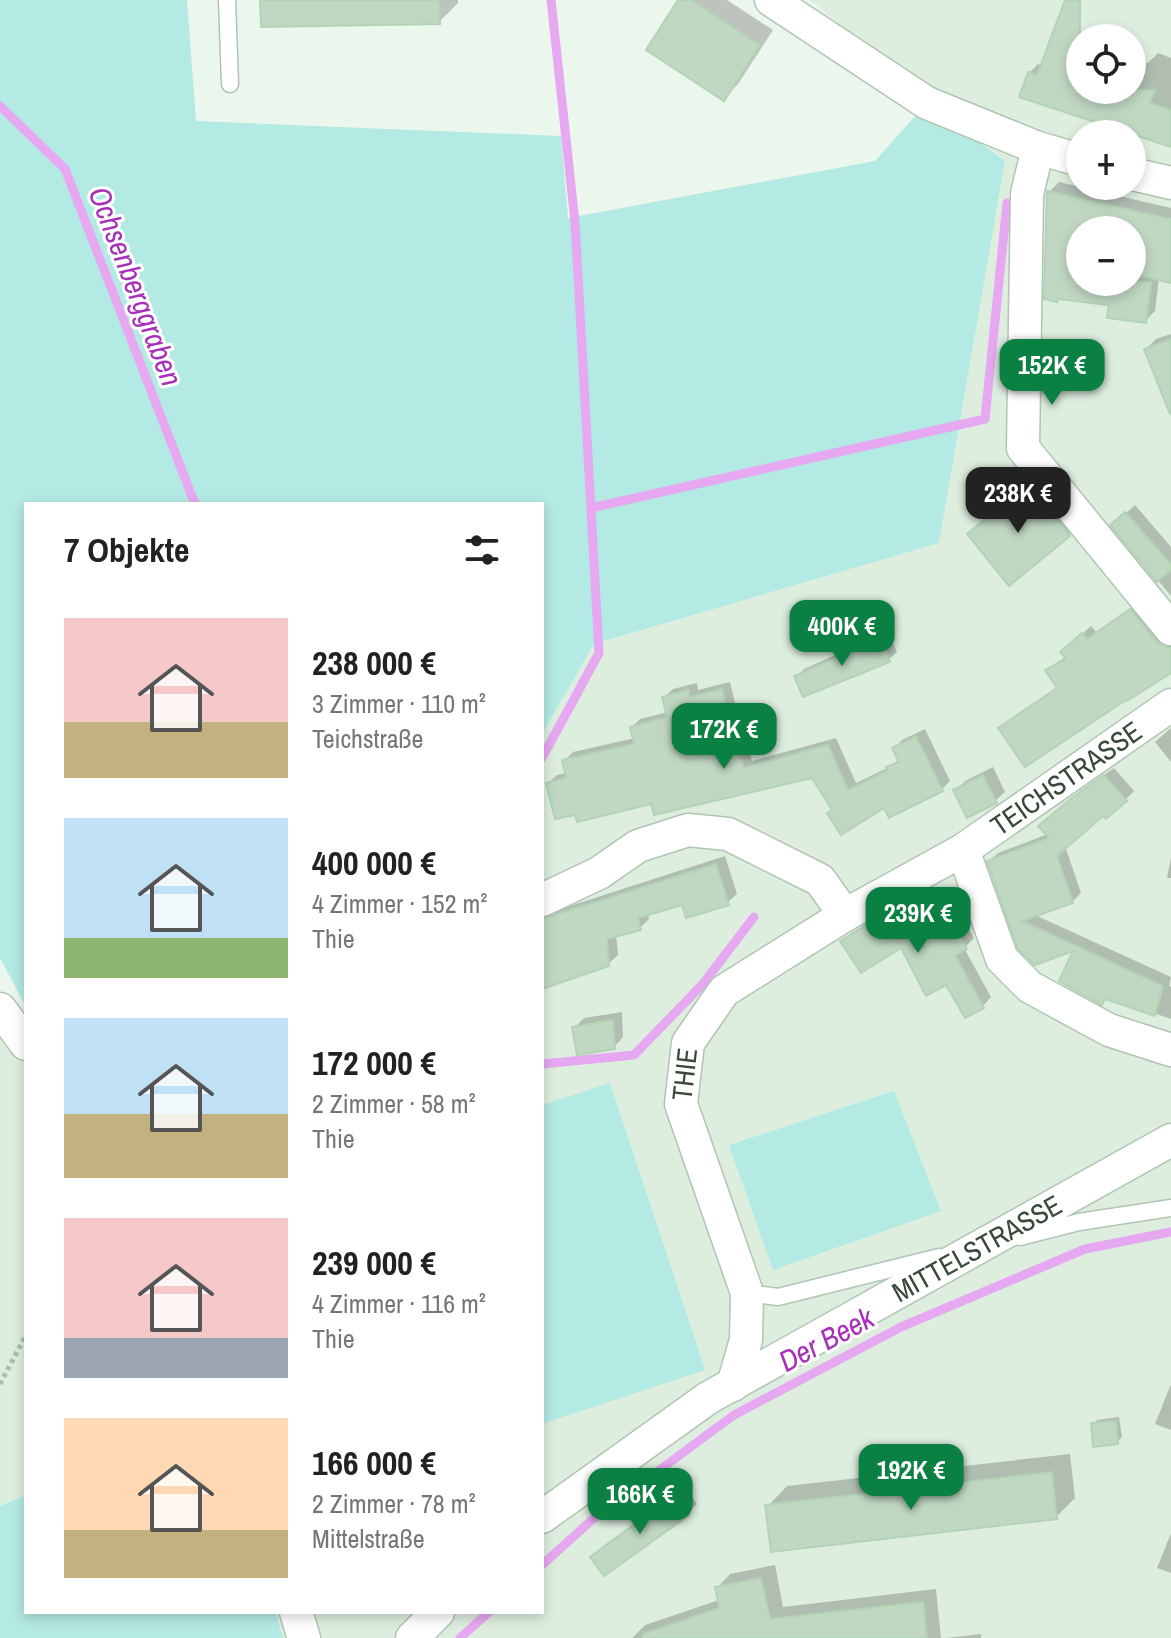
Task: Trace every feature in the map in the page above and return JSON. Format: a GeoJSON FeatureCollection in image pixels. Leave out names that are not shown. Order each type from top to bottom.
{"type":"FeatureCollection","features":[{"type":"Feature","properties":{"kind":"street"},"geometry":{"type":"LineString","coordinates":[[771,0],[927,103],[1038,148],[1066,156]]}},
{"type":"Feature","properties":{"kind":"street"},"geometry":{"type":"LineString","coordinates":[[1038,148],[1027,194],[1023,448],[1171,629]]}},
{"type":"Feature","properties":{"kind":"street"},"geometry":{"type":"LineString","coordinates":[[1146,177],[1171,183]]}},
{"type":"Feature","properties":{"kind":"street","name":"TEICHSTRASSE"},"geometry":{"type":"LineString","coordinates":[[963,850],[1171,705]]}},
{"type":"Feature","properties":{"kind":"street"},"geometry":{"type":"LineString","coordinates":[[544,899],[599,873],[638,846],[688,830],[728,834],[820,880],[845,915]]}},
{"type":"Feature","properties":{"kind":"street"},"geometry":{"type":"LineString","coordinates":[[963,850],[1002,959],[1030,987],[1109,1030],[1171,1050]]}},
{"type":"Feature","properties":{"kind":"street","name":"THIE"},"geometry":{"type":"LineString","coordinates":[[733,1385],[746,1340],[747,1293],[681,1104],[688,1043],[724,991],[845,915],[963,850]]}},
{"type":"Feature","properties":{"kind":"street"},"geometry":{"type":"LineString","coordinates":[[0,1009],[24,1041]]}},
{"type":"Feature","properties":{"kind":"street","name":"MITTELSTRASSE"},"geometry":{"type":"LineString","coordinates":[[544,1516],[708,1398],[1171,1140]]}},
{"type":"Feature","properties":{"kind":"street"},"geometry":{"type":"LineString","coordinates":[[297,1614],[304,1638]]}},
{"type":"Feature","properties":{"kind":"street"},"geometry":{"type":"LineString","coordinates":[[412,1638],[436,1614]]}},
{"type":"Feature","properties":{"kind":"lane"},"geometry":{"type":"LineString","coordinates":[[227,0],[230,84]]}},
{"type":"Feature","properties":{"kind":"lane"},"geometry":{"type":"LineString","coordinates":[[747,1293],[778,1297],[1079,1222],[1171,1208]]}},
{"type":"Feature","properties":{"kind":"path"},"geometry":{"type":"LineString","coordinates":[[0,1384],[24,1339]]}},
{"type":"Feature","properties":{"kind":"shaded area"},"geometry":{"type":"Polygon","coordinates":[[[0,0],[187,0],[196,121],[561,136],[568,218],[875,161],[927,103],[1005,161],[939,543],[594,644],[544,731],[544,502],[24,502],[24,1003],[0,958],[0,0]]]}},
{"type":"Feature","properties":{"kind":"shaded area"},"geometry":{"type":"Polygon","coordinates":[[[810,0],[1171,0],[1171,1638],[0,1638],[0,1027],[24,1020],[24,1614],[544,1614],[544,731],[594,644],[939,543],[1005,161],[810,0]]]}},
{"type":"Feature","properties":{"kind":"shaded area"},"geometry":{"type":"Polygon","coordinates":[[[610,1083],[705,1370],[544,1423],[544,1104],[610,1083]]]}},
{"type":"Feature","properties":{"kind":"shaded area"},"geometry":{"type":"Polygon","coordinates":[[[894,1091],[941,1211],[773,1270],[729,1145],[894,1091]]]}},
{"type":"Feature","properties":{"kind":"shaded area"},"geometry":{"type":"Polygon","coordinates":[[[24,1496],[24,1614],[276,1614],[283,1638],[0,1638],[0,1506],[24,1496]]]}},
{"type":"Feature","properties":{"kind":"building"},"geometry":{"type":"Polygon","coordinates":[[[260,0],[439,0],[440,24],[261,27],[260,0]]]}},
{"type":"Feature","properties":{"kind":"building"},"geometry":{"type":"Polygon","coordinates":[[[678,0],[691,0],[760,45],[724,101],[646,50],[678,0]]]}},
{"type":"Feature","properties":{"kind":"building"},"geometry":{"type":"Polygon","coordinates":[[[1065,0],[1080,0],[1080,24],[1066,24],[1066,104],[1146,104],[1146,90],[1155,90],[1150,103],[1171,110],[1171,147],[1146,139],[1146,120],[1089,120],[1019,97],[1028,72],[1037,75],[1065,0]]]}},
{"type":"Feature","properties":{"kind":"building"},"geometry":{"type":"Polygon","coordinates":[[[1047,191],[1066,195],[1066,200],[1087,200],[1171,219],[1171,283],[1146,277],[1146,216],[1066,216],[1066,296],[1146,296],[1146,282],[1151,282],[1146,323],[1107,318],[1109,305],[1044,299],[1047,191]]]}},
{"type":"Feature","properties":{"kind":"building"},"geometry":{"type":"Polygon","coordinates":[[[1171,339],[1171,413],[1170,414],[1144,349],[1171,339]]]}},
{"type":"Feature","properties":{"kind":"building"},"geometry":{"type":"Polygon","coordinates":[[[1028,484],[1070,536],[1009,586],[967,534],[1028,484]]]}},
{"type":"Feature","properties":{"kind":"building"},"geometry":{"type":"Polygon","coordinates":[[[1125,512],[1171,564],[1171,570],[1157,582],[1110,525],[1125,512]]]}},
{"type":"Feature","properties":{"kind":"building"},"geometry":{"type":"Polygon","coordinates":[[[1130,609],[1157,642],[1171,648],[1171,673],[1025,767],[998,728],[1057,688],[1045,670],[1066,659],[1060,652],[1082,633],[1087,639],[1130,609]]]}},
{"type":"Feature","properties":{"kind":"building"},"geometry":{"type":"Polygon","coordinates":[[[880,639],[890,662],[803,697],[794,676],[880,639]]]}},
{"type":"Feature","properties":{"kind":"building"},"geometry":{"type":"Polygon","coordinates":[[[722,689],[739,759],[744,768],[828,745],[848,790],[899,762],[892,748],[916,736],[943,791],[889,818],[884,808],[841,835],[827,813],[832,810],[812,778],[654,815],[651,804],[577,822],[575,815],[555,819],[546,783],[566,778],[562,760],[634,744],[630,727],[667,717],[662,697],[688,690],[690,697],[722,689]]]}},
{"type":"Feature","properties":{"kind":"building"},"geometry":{"type":"Polygon","coordinates":[[[983,775],[997,803],[967,818],[953,790],[983,775]]]}},
{"type":"Feature","properties":{"kind":"building"},"geometry":{"type":"Polygon","coordinates":[[[1104,775],[1127,801],[1106,819],[1103,816],[1057,856],[1073,903],[1022,921],[1163,986],[1155,1016],[1105,999],[1102,1005],[1059,981],[1073,951],[1035,965],[1018,949],[987,861],[1049,838],[1038,826],[1104,775]]]}},
{"type":"Feature","properties":{"kind":"building"},"geometry":{"type":"Polygon","coordinates":[[[716,864],[729,905],[686,918],[682,905],[638,918],[641,930],[607,939],[609,966],[544,988],[544,918],[716,864]]]}},
{"type":"Feature","properties":{"kind":"building"},"geometry":{"type":"Polygon","coordinates":[[[893,910],[906,935],[947,913],[967,949],[955,955],[984,1008],[965,1018],[946,985],[926,996],[901,948],[861,973],[840,941],[893,910]]]}},
{"type":"Feature","properties":{"kind":"building"},"geometry":{"type":"Polygon","coordinates":[[[613,1020],[615,1049],[577,1055],[572,1027],[613,1020]]]}},
{"type":"Feature","properties":{"kind":"building"},"geometry":{"type":"Polygon","coordinates":[[[1116,1421],[1118,1444],[1093,1447],[1091,1423],[1116,1421]]]}},
{"type":"Feature","properties":{"kind":"building"},"geometry":{"type":"Polygon","coordinates":[[[1052,1472],[1057,1519],[771,1552],[765,1505],[1052,1472]]]}},
{"type":"Feature","properties":{"kind":"building"},"geometry":{"type":"Polygon","coordinates":[[[675,1495],[689,1515],[604,1576],[590,1557],[675,1495]]]}},
{"type":"Feature","properties":{"kind":"building"},"geometry":{"type":"Polygon","coordinates":[[[761,1578],[770,1619],[923,1602],[927,1638],[643,1638],[643,1634],[719,1608],[715,1587],[761,1578]]]}},
{"type":"Feature","properties":{"kind":"waterway"},"geometry":{"type":"LineString","coordinates":[[544,754],[599,653],[575,222],[551,0]]}},
{"type":"Feature","properties":{"kind":"waterway","name":"Ochsenberggraben"},"geometry":{"type":"LineString","coordinates":[[0,106],[65,169],[194,502]]}},
{"type":"Feature","properties":{"kind":"waterway"},"geometry":{"type":"LineString","coordinates":[[591,508],[985,419],[1007,203]]}},
{"type":"Feature","properties":{"kind":"waterway"},"geometry":{"type":"LineString","coordinates":[[544,1064],[634,1055],[702,985],[754,917]]}},
{"type":"Feature","properties":{"kind":"waterway","name":"Der Beek"},"geometry":{"type":"LineString","coordinates":[[544,1563],[593,1519],[734,1415],[901,1327],[1085,1249],[1171,1232]]}},
{"type":"Feature","properties":{"kind":"waterway","name":"Der Beek"},"geometry":{"type":"LineString","coordinates":[[460,1638],[487,1614]]}}]}
